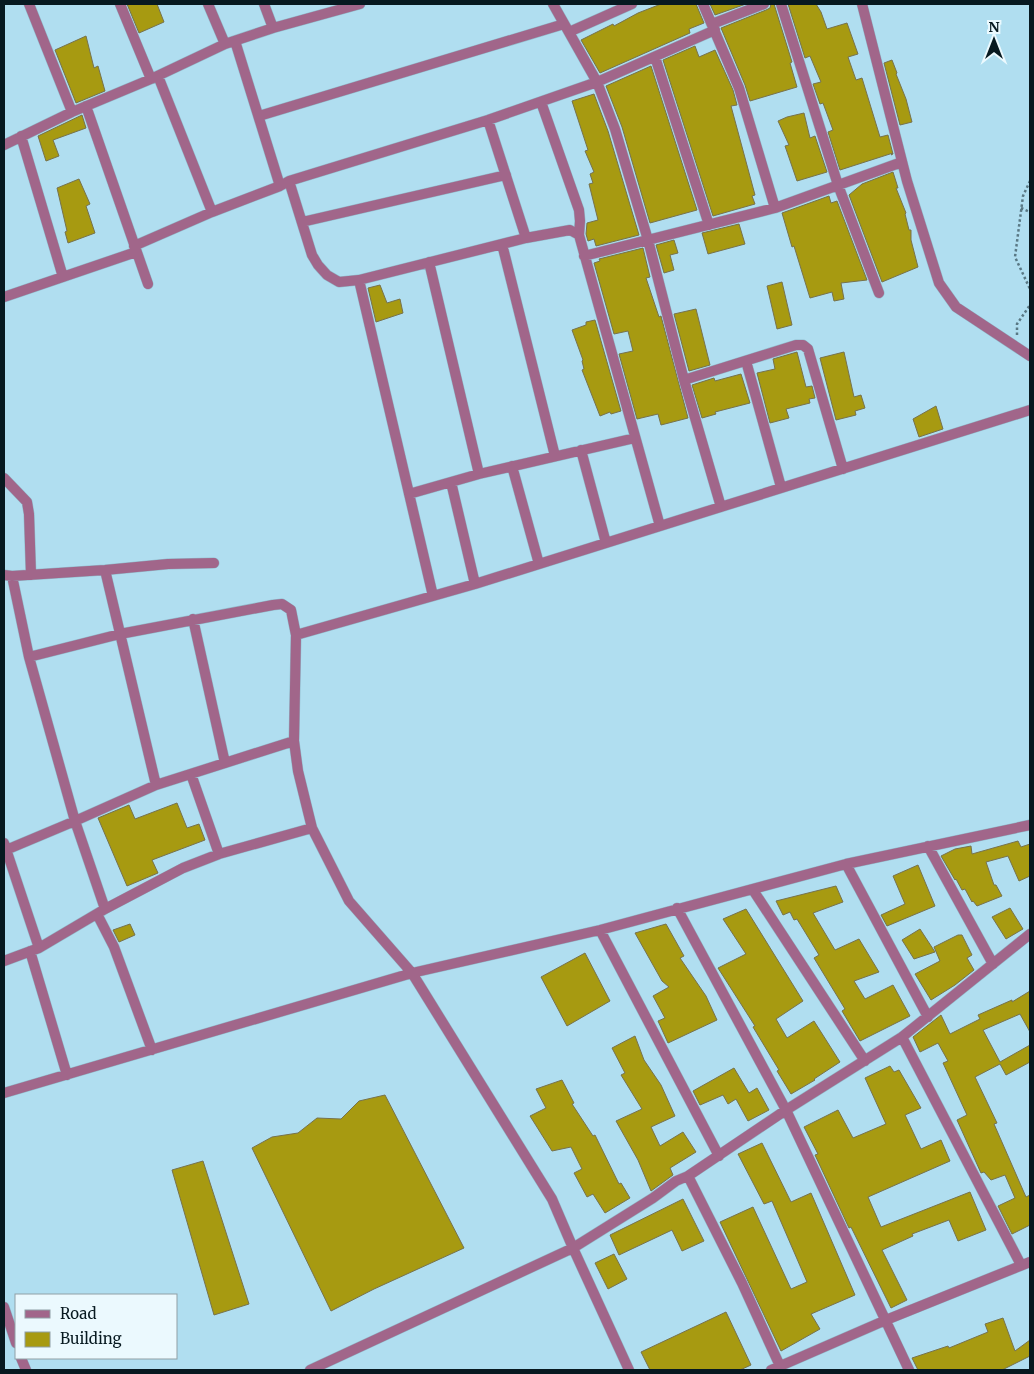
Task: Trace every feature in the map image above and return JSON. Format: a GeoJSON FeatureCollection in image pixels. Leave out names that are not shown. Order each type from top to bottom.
{"type":"FeatureCollection","features":[{"type":"Feature","properties":{"kind":"street"},"geometry":{"type":"LineString","coordinates":[[29,4],[72,112]]}},
{"type":"Feature","properties":{"kind":"street"},"geometry":{"type":"LineString","coordinates":[[120,4],[155,77],[212,212]]}},
{"type":"Feature","properties":{"kind":"street"},"geometry":{"type":"LineString","coordinates":[[208,4],[230,43],[302,222],[312,256],[327,275],[339,282],[359,280],[526,238],[570,230],[579,235]]}},
{"type":"Feature","properties":{"kind":"street"},"geometry":{"type":"LineString","coordinates":[[264,4],[272,28]]}},
{"type":"Feature","properties":{"kind":"street"},"geometry":{"type":"LineString","coordinates":[[4,145],[72,112],[230,43],[272,28],[360,4]]}},
{"type":"Feature","properties":{"kind":"street"},"geometry":{"type":"LineString","coordinates":[[553,4],[597,82],[615,129],[648,240],[684,380],[721,507]]}},
{"type":"Feature","properties":{"kind":"street"},"geometry":{"type":"LineString","coordinates":[[258,116],[566,28],[632,4]]}},
{"type":"Feature","properties":{"kind":"street"},"geometry":{"type":"LineString","coordinates":[[704,4],[738,88],[775,208]]}},
{"type":"Feature","properties":{"kind":"street"},"geometry":{"type":"LineString","coordinates":[[4,297],[63,277],[135,249],[212,212],[285,183],[488,120],[597,82],[655,57],[764,4]]}},
{"type":"Feature","properties":{"kind":"street"},"geometry":{"type":"LineString","coordinates":[[780,4],[838,185],[879,293]]}},
{"type":"Feature","properties":{"kind":"street"},"geometry":{"type":"LineString","coordinates":[[862,4],[902,162],[939,283],[956,307],[1030,356]]}},
{"type":"Feature","properties":{"kind":"street"},"geometry":{"type":"LineString","coordinates":[[655,57],[709,225]]}},
{"type":"Feature","properties":{"kind":"street"},"geometry":{"type":"LineString","coordinates":[[541,102],[579,210],[579,235],[584,256],[660,526]]}},
{"type":"Feature","properties":{"kind":"street"},"geometry":{"type":"LineString","coordinates":[[86,106],[148,284]]}},
{"type":"Feature","properties":{"kind":"street"},"geometry":{"type":"LineString","coordinates":[[488,120],[526,238]]}},
{"type":"Feature","properties":{"kind":"street"},"geometry":{"type":"LineString","coordinates":[[21,136],[63,277]]}},
{"type":"Feature","properties":{"kind":"street"},"geometry":{"type":"LineString","coordinates":[[584,256],[775,208],[902,162]]}},
{"type":"Feature","properties":{"kind":"street"},"geometry":{"type":"LineString","coordinates":[[302,222],[506,175]]}},
{"type":"Feature","properties":{"kind":"street"},"geometry":{"type":"LineString","coordinates":[[502,244],[555,456]]}},
{"type":"Feature","properties":{"kind":"street"},"geometry":{"type":"LineString","coordinates":[[429,262],[479,474]]}},
{"type":"Feature","properties":{"kind":"street"},"geometry":{"type":"LineString","coordinates":[[359,280],[433,596]]}},
{"type":"Feature","properties":{"kind":"street"},"geometry":{"type":"LineString","coordinates":[[684,380],[796,345],[803,345],[808,349],[843,469]]}},
{"type":"Feature","properties":{"kind":"street"},"geometry":{"type":"LineString","coordinates":[[746,361],[781,487]]}},
{"type":"Feature","properties":{"kind":"street"},"geometry":{"type":"LineString","coordinates":[[296,635],[475,584],[1030,410]]}},
{"type":"Feature","properties":{"kind":"street"},"geometry":{"type":"LineString","coordinates":[[409,494],[479,474],[635,438]]}},
{"type":"Feature","properties":{"kind":"street"},"geometry":{"type":"LineString","coordinates":[[581,450],[606,543]]}},
{"type":"Feature","properties":{"kind":"street"},"geometry":{"type":"LineString","coordinates":[[512,466],[538,564]]}},
{"type":"Feature","properties":{"kind":"street"},"geometry":{"type":"LineString","coordinates":[[4,478],[27,502],[30,514],[31,575]]}},
{"type":"Feature","properties":{"kind":"street"},"geometry":{"type":"LineString","coordinates":[[451,482],[475,584]]}},
{"type":"Feature","properties":{"kind":"street"},"geometry":{"type":"LineString","coordinates":[[152,1050],[101,912],[8,576],[168,564],[214,563]]}},
{"type":"Feature","properties":{"kind":"street"},"geometry":{"type":"LineString","coordinates":[[105,570],[156,785]]}},
{"type":"Feature","properties":{"kind":"street"},"geometry":{"type":"LineString","coordinates":[[29,657],[120,634],[193,619],[282,604],[291,610],[296,635],[294,740],[298,771],[312,828],[348,901],[412,973],[552,1198],[629,1370]]}},
{"type":"Feature","properties":{"kind":"street"},"geometry":{"type":"LineString","coordinates":[[193,619],[225,763]]}},
{"type":"Feature","properties":{"kind":"street"},"geometry":{"type":"LineString","coordinates":[[67,1075],[34,949],[8,869],[5,846],[75,821],[156,785],[294,740]]}},
{"type":"Feature","properties":{"kind":"street"},"geometry":{"type":"LineString","coordinates":[[191,774],[220,854]]}},
{"type":"Feature","properties":{"kind":"street"},"geometry":{"type":"LineString","coordinates":[[4,1093],[412,973],[600,930],[846,864],[1030,824]]}},
{"type":"Feature","properties":{"kind":"street"},"geometry":{"type":"LineString","coordinates":[[4,961],[34,949],[183,868],[220,854],[312,828]]}},
{"type":"Feature","properties":{"kind":"street"},"geometry":{"type":"LineString","coordinates":[[928,846],[993,964]]}},
{"type":"Feature","properties":{"kind":"street"},"geometry":{"type":"LineString","coordinates":[[846,864],[928,1016]]}},
{"type":"Feature","properties":{"kind":"street"},"geometry":{"type":"LineString","coordinates":[[753,890],[865,1061]]}},
{"type":"Feature","properties":{"kind":"street"},"geometry":{"type":"LineString","coordinates":[[677,908],[786,1110],[909,1370]]}},
{"type":"Feature","properties":{"kind":"street"},"geometry":{"type":"LineString","coordinates":[[600,930],[718,1156]]}},
{"type":"Feature","properties":{"kind":"street"},"geometry":{"type":"LineString","coordinates":[[310,1370],[573,1248],[902,1037],[1030,934]]}},
{"type":"Feature","properties":{"kind":"street"},"geometry":{"type":"LineString","coordinates":[[688,1176],[742,1283],[776,1368],[886,1320],[1026,1263],[902,1037]]}},
{"type":"Feature","properties":{"kind":"street"},"geometry":{"type":"LineString","coordinates":[[4,1307],[15,1340]]}},
{"type":"Feature","properties":{"kind":"path"},"geometry":{"type":"LineString","coordinates":[[1030,181],[1023,196],[1015,257],[1030,290]]}},
{"type":"Feature","properties":{"kind":"path"},"geometry":{"type":"LineString","coordinates":[[1022,208],[1030,212]]}},
{"type":"Feature","properties":{"kind":"path"},"geometry":{"type":"LineString","coordinates":[[1016,347],[1018,324],[1030,305]]}},
{"type":"Feature","properties":{"kind":"building"},"geometry":{"type":"Polygon","coordinates":[[[127,4],[157,4],[164,22],[139,33],[127,4]]]}},
{"type":"Feature","properties":{"kind":"building"},"geometry":{"type":"Polygon","coordinates":[[[661,4],[696,4],[704,23],[689,29],[690,33],[600,73],[581,40],[661,4]]]}},
{"type":"Feature","properties":{"kind":"building"},"geometry":{"type":"Polygon","coordinates":[[[710,4],[746,4],[715,15],[710,4]]]}},
{"type":"Feature","properties":{"kind":"building"},"geometry":{"type":"Polygon","coordinates":[[[771,4],[774,4],[792,62],[790,63],[797,87],[750,101],[721,28],[766,10],[770,8],[771,4]]]}},
{"type":"Feature","properties":{"kind":"building"},"geometry":{"type":"Polygon","coordinates":[[[788,4],[816,4],[827,29],[847,23],[858,54],[848,57],[856,80],[862,78],[880,137],[888,135],[893,153],[840,170],[828,132],[833,130],[823,103],[820,104],[813,84],[821,82],[810,56],[805,58],[788,4]]]}},
{"type":"Feature","properties":{"kind":"building"},"geometry":{"type":"Polygon","coordinates":[[[86,36],[94,68],[98,66],[105,91],[76,103],[55,50],[86,36]]]}},
{"type":"Feature","properties":{"kind":"building"},"geometry":{"type":"Polygon","coordinates":[[[695,46],[699,57],[715,50],[733,90],[737,105],[731,106],[755,195],[752,196],[755,204],[713,216],[663,60],[695,46]]]}},
{"type":"Feature","properties":{"kind":"building"},"geometry":{"type":"Polygon","coordinates":[[[892,60],[912,122],[900,125],[884,63],[892,60]]]}},
{"type":"Feature","properties":{"kind":"building"},"geometry":{"type":"Polygon","coordinates":[[[651,66],[697,210],[650,223],[622,127],[606,86],[651,66]]]}},
{"type":"Feature","properties":{"kind":"building"},"geometry":{"type":"Polygon","coordinates":[[[594,94],[608,131],[639,235],[596,246],[594,239],[588,241],[586,234],[587,223],[598,220],[589,184],[593,183],[590,174],[594,172],[585,151],[588,150],[572,101],[594,94]]]}},
{"type":"Feature","properties":{"kind":"building"},"geometry":{"type":"Polygon","coordinates":[[[804,113],[810,138],[815,136],[827,172],[797,181],[785,146],[789,145],[778,121],[804,113]]]}},
{"type":"Feature","properties":{"kind":"building"},"geometry":{"type":"Polygon","coordinates":[[[82,115],[86,128],[53,140],[59,156],[46,161],[38,136],[82,115]]]}},
{"type":"Feature","properties":{"kind":"building"},"geometry":{"type":"Polygon","coordinates":[[[893,172],[898,188],[896,188],[906,213],[909,230],[911,230],[911,240],[918,267],[882,282],[849,195],[862,184],[893,172]]]}},
{"type":"Feature","properties":{"kind":"building"},"geometry":{"type":"Polygon","coordinates":[[[79,179],[90,204],[86,206],[95,233],[68,243],[57,188],[79,179]]]}},
{"type":"Feature","properties":{"kind":"building"},"geometry":{"type":"Polygon","coordinates":[[[829,196],[831,203],[837,201],[867,280],[841,283],[844,299],[834,301],[832,292],[810,298],[782,213],[829,196]]]}},
{"type":"Feature","properties":{"kind":"building"},"geometry":{"type":"Polygon","coordinates":[[[739,224],[745,244],[708,254],[702,233],[739,224]]]}},
{"type":"Feature","properties":{"kind":"building"},"geometry":{"type":"Polygon","coordinates":[[[674,240],[678,253],[670,255],[674,270],[664,273],[656,245],[674,240]]]}},
{"type":"Feature","properties":{"kind":"building"},"geometry":{"type":"Polygon","coordinates":[[[643,248],[650,277],[646,278],[659,317],[661,316],[688,418],[661,425],[658,414],[637,419],[619,354],[633,351],[628,331],[614,334],[594,263],[600,261],[599,259],[643,248]]]}},
{"type":"Feature","properties":{"kind":"building"},"geometry":{"type":"Polygon","coordinates":[[[782,282],[792,325],[777,329],[767,286],[782,282]]]}},
{"type":"Feature","properties":{"kind":"building"},"geometry":{"type":"Polygon","coordinates":[[[380,285],[387,303],[400,299],[403,313],[376,322],[368,288],[380,285]]]}},
{"type":"Feature","properties":{"kind":"building"},"geometry":{"type":"Polygon","coordinates":[[[696,309],[710,365],[689,371],[674,314],[696,309]]]}},
{"type":"Feature","properties":{"kind":"building"},"geometry":{"type":"Polygon","coordinates":[[[595,320],[621,411],[611,414],[610,412],[600,416],[582,370],[584,369],[583,360],[572,330],[586,325],[586,322],[595,320]]]}},
{"type":"Feature","properties":{"kind":"building"},"geometry":{"type":"Polygon","coordinates":[[[797,352],[806,387],[812,386],[815,398],[809,399],[810,403],[786,409],[789,418],[770,423],[757,373],[775,369],[773,359],[797,352]]]}},
{"type":"Feature","properties":{"kind":"building"},"geometry":{"type":"Polygon","coordinates":[[[844,352],[854,397],[861,395],[865,408],[855,411],[856,415],[836,420],[820,358],[844,352]]]}},
{"type":"Feature","properties":{"kind":"building"},"geometry":{"type":"Polygon","coordinates":[[[741,374],[750,403],[715,412],[716,414],[702,418],[692,385],[714,378],[715,381],[741,374]]]}},
{"type":"Feature","properties":{"kind":"building"},"geometry":{"type":"Polygon","coordinates":[[[936,406],[943,429],[919,437],[913,419],[936,406]]]}},
{"type":"Feature","properties":{"kind":"building"},"geometry":{"type":"Polygon","coordinates":[[[177,803],[187,828],[199,824],[205,840],[152,860],[158,873],[127,886],[98,818],[129,805],[135,819],[177,803]]]}},
{"type":"Feature","properties":{"kind":"building"},"geometry":{"type":"Polygon","coordinates":[[[1018,841],[1021,847],[1030,844],[1030,876],[1019,881],[1008,856],[986,862],[994,885],[996,885],[1002,896],[977,906],[972,902],[965,889],[962,890],[941,856],[955,849],[971,846],[972,854],[1018,841]]]}},
{"type":"Feature","properties":{"kind":"building"},"geometry":{"type":"Polygon","coordinates":[[[918,865],[935,906],[887,926],[881,915],[905,904],[893,876],[918,865]]]}},
{"type":"Feature","properties":{"kind":"building"},"geometry":{"type":"Polygon","coordinates":[[[836,886],[843,902],[813,913],[835,950],[859,939],[879,972],[854,981],[865,999],[893,985],[910,1016],[860,1041],[842,1011],[845,1009],[814,958],[819,955],[797,919],[794,920],[790,912],[783,915],[776,901],[836,886]]]}},
{"type":"Feature","properties":{"kind":"building"},"geometry":{"type":"Polygon","coordinates":[[[1010,908],[1023,929],[1006,939],[992,917],[1010,908]]]}},
{"type":"Feature","properties":{"kind":"building"},"geometry":{"type":"Polygon","coordinates":[[[746,909],[803,1001],[776,1019],[787,1038],[814,1021],[840,1062],[791,1094],[753,1027],[755,1026],[718,968],[746,954],[723,919],[746,909]]]}},
{"type":"Feature","properties":{"kind":"building"},"geometry":{"type":"Polygon","coordinates":[[[130,924],[135,935],[119,942],[113,930],[130,924]]]}},
{"type":"Feature","properties":{"kind":"building"},"geometry":{"type":"Polygon","coordinates":[[[666,924],[684,956],[680,958],[706,996],[717,1020],[668,1043],[658,1021],[665,1018],[653,996],[669,987],[662,981],[635,933],[666,924]]]}},
{"type":"Feature","properties":{"kind":"building"},"geometry":{"type":"Polygon","coordinates":[[[920,929],[935,952],[914,959],[902,940],[920,929]]]}},
{"type":"Feature","properties":{"kind":"building"},"geometry":{"type":"Polygon","coordinates":[[[958,935],[962,935],[972,955],[967,958],[974,970],[931,1000],[915,974],[940,961],[934,947],[958,935]]]}},
{"type":"Feature","properties":{"kind":"building"},"geometry":{"type":"Polygon","coordinates":[[[585,953],[610,1001],[567,1026],[541,977],[585,953]]]}},
{"type":"Feature","properties":{"kind":"building"},"geometry":{"type":"Polygon","coordinates":[[[1030,991],[1030,1032],[1020,1014],[983,1030],[1000,1062],[1030,1045],[1030,1062],[1006,1075],[1000,1064],[975,1077],[997,1123],[994,1124],[1026,1197],[1030,1195],[1030,1225],[1012,1234],[998,1206],[1015,1198],[1005,1175],[991,1180],[984,1172],[981,1173],[957,1120],[967,1115],[943,1063],[948,1061],[938,1043],[920,1052],[913,1037],[941,1015],[950,1034],[980,1019],[978,1015],[1012,1000],[1012,1002],[1030,991]]]}},
{"type":"Feature","properties":{"kind":"building"},"geometry":{"type":"Polygon","coordinates":[[[635,1036],[644,1060],[661,1085],[675,1116],[651,1127],[660,1146],[683,1132],[696,1152],[670,1168],[673,1175],[651,1191],[638,1160],[616,1121],[642,1109],[621,1075],[625,1073],[612,1048],[635,1036]]]}},
{"type":"Feature","properties":{"kind":"building"},"geometry":{"type":"Polygon","coordinates":[[[890,1066],[894,1072],[899,1070],[921,1108],[905,1115],[921,1149],[941,1140],[950,1161],[868,1197],[881,1227],[970,1192],[986,1230],[958,1241],[949,1220],[912,1234],[913,1236],[882,1250],[907,1300],[891,1308],[851,1227],[849,1228],[815,1155],[818,1154],[804,1127],[838,1110],[853,1138],[886,1124],[865,1078],[890,1066]]]}},
{"type":"Feature","properties":{"kind":"building"},"geometry":{"type":"Polygon","coordinates":[[[734,1068],[749,1093],[757,1088],[769,1110],[748,1121],[736,1099],[728,1104],[723,1095],[700,1105],[693,1091],[734,1068]]]}},
{"type":"Feature","properties":{"kind":"building"},"geometry":{"type":"Polygon","coordinates":[[[562,1080],[574,1103],[572,1104],[593,1136],[595,1135],[619,1184],[621,1183],[630,1198],[605,1213],[593,1194],[587,1197],[574,1173],[582,1169],[571,1147],[552,1151],[530,1116],[546,1108],[536,1089],[562,1080]]]}},
{"type":"Feature","properties":{"kind":"building"},"geometry":{"type":"Polygon","coordinates":[[[385,1095],[464,1248],[331,1311],[252,1148],[272,1137],[298,1133],[317,1118],[341,1119],[359,1101],[385,1095]]]}},
{"type":"Feature","properties":{"kind":"building"},"geometry":{"type":"Polygon","coordinates":[[[762,1143],[791,1202],[811,1193],[855,1295],[811,1314],[820,1329],[781,1351],[720,1222],[753,1207],[791,1289],[807,1282],[772,1201],[764,1204],[738,1154],[762,1143]]]}},
{"type":"Feature","properties":{"kind":"building"},"geometry":{"type":"Polygon","coordinates":[[[203,1161],[249,1304],[214,1315],[172,1170],[203,1161]]]}},
{"type":"Feature","properties":{"kind":"building"},"geometry":{"type":"Polygon","coordinates":[[[683,1199],[704,1241],[682,1251],[672,1230],[619,1255],[610,1235],[683,1199]]]}},
{"type":"Feature","properties":{"kind":"building"},"geometry":{"type":"Polygon","coordinates":[[[614,1254],[627,1279],[608,1289],[595,1263],[614,1254]]]}},
{"type":"Feature","properties":{"kind":"building"},"geometry":{"type":"Polygon","coordinates":[[[726,1312],[751,1365],[740,1370],[650,1370],[641,1352],[726,1312]]]}},
{"type":"Feature","properties":{"kind":"building"},"geometry":{"type":"Polygon","coordinates":[[[1003,1318],[1015,1351],[1030,1340],[1030,1356],[1002,1370],[918,1370],[912,1358],[948,1346],[949,1348],[988,1332],[985,1324],[1003,1318]]]}}]}
